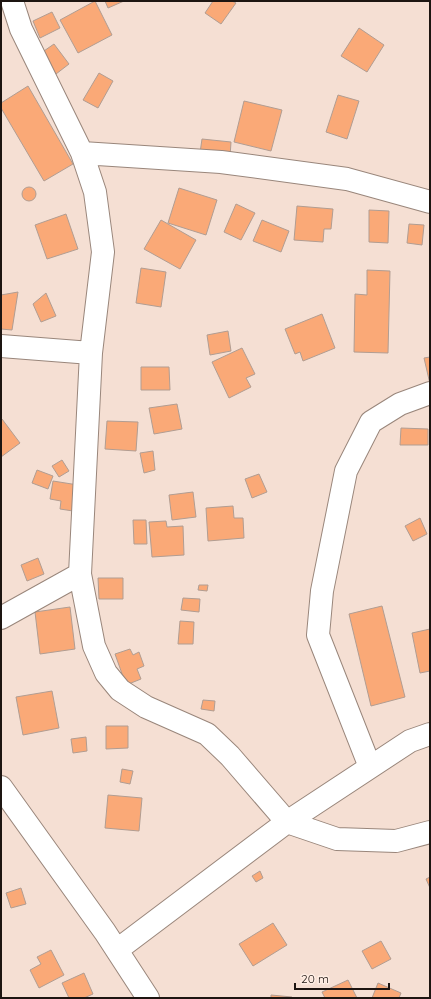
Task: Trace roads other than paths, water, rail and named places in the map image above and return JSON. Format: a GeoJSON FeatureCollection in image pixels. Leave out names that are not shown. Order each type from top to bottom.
{"type":"FeatureCollection","features":[{"type":"Feature","properties":{"kind":"street"},"geometry":{"type":"LineString","coordinates":[[12,1],[21,29],[82,153],[95,192],[103,252],[91,353],[80,574],[94,646],[106,672],[120,690],[146,707],[207,734],[230,756],[287,822],[337,839],[396,841],[430,832]]}},
{"type":"Feature","properties":{"kind":"street"},"geometry":{"type":"LineString","coordinates":[[82,153],[221,162],[347,179],[430,202]]}},
{"type":"Feature","properties":{"kind":"street"},"geometry":{"type":"LineString","coordinates":[[1,346],[91,353]]}},
{"type":"Feature","properties":{"kind":"street"},"geometry":{"type":"LineString","coordinates":[[370,767],[318,635],[322,591],[346,471],[371,422],[400,404],[430,393]]}},
{"type":"Feature","properties":{"kind":"street"},"geometry":{"type":"LineString","coordinates":[[1,618],[80,574]]}},
{"type":"Feature","properties":{"kind":"street"},"geometry":{"type":"LineString","coordinates":[[117,950],[287,822],[410,740],[430,734]]}},
{"type":"Feature","properties":{"kind":"street"},"geometry":{"type":"LineString","coordinates":[[1,787],[117,950],[148,998]]}}]}
